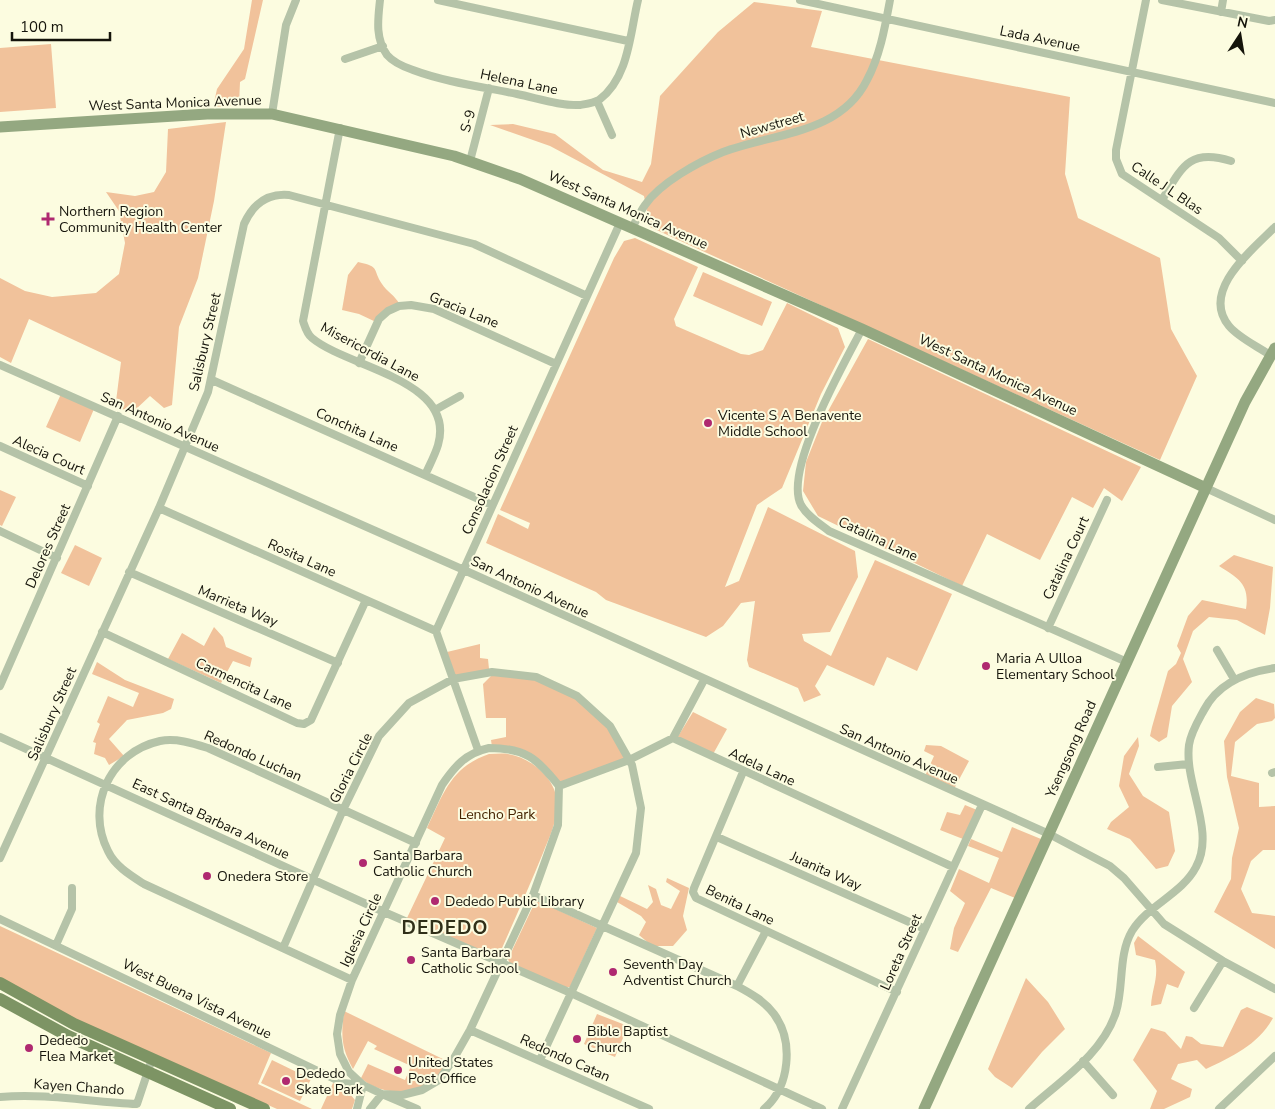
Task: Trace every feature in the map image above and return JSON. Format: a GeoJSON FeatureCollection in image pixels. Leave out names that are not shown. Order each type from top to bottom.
{"type":"FeatureCollection","features":[{"type":"Feature","properties":{"kind":"main road","name":"West Santa Monica Avenue"},"geometry":{"type":"LineString","coordinates":[[0,127],[217,113],[272,114],[340,128],[470,161],[512,176],[862,329],[1206,488]]}},
{"type":"Feature","properties":{"kind":"main road","name":"Ysengsong Road"},"geometry":{"type":"LineString","coordinates":[[924,1109],[1245,402],[1273,352]]}},
{"type":"Feature","properties":{"kind":"main road"},"geometry":{"type":"LineString","coordinates":[[0,983],[56,1015],[264,1109]]}},
{"type":"Feature","properties":{"kind":"main road"},"geometry":{"type":"LineString","coordinates":[[0,999],[50,1027],[230,1109]]}},
{"type":"Feature","properties":{"kind":"street"},"geometry":{"type":"LineString","coordinates":[[272,114],[286,25],[296,0]]}},
{"type":"Feature","properties":{"kind":"street","name":"Helena Lane"},"geometry":{"type":"LineString","coordinates":[[380,0],[377,26],[383,46],[388,55],[401,66],[563,104],[581,105],[597,101]]}},
{"type":"Feature","properties":{"kind":"street"},"geometry":{"type":"LineString","coordinates":[[438,0],[628,41]]}},
{"type":"Feature","properties":{"kind":"street"},"geometry":{"type":"LineString","coordinates":[[612,135],[597,101],[610,90],[622,72],[638,0]]}},
{"type":"Feature","properties":{"kind":"street","name":"Lada Avenue"},"geometry":{"type":"LineString","coordinates":[[800,0],[1275,103]]}},
{"type":"Feature","properties":{"kind":"street","name":"Newstreet"},"geometry":{"type":"LineString","coordinates":[[632,228],[645,204],[678,176],[698,163],[723,152],[819,125],[839,114],[867,81],[880,47],[890,0]]}},
{"type":"Feature","properties":{"kind":"street","name":"Calle J L Blas"},"geometry":{"type":"LineString","coordinates":[[1146,0],[1116,158],[1122,174],[1219,238],[1242,261]]}},
{"type":"Feature","properties":{"kind":"street"},"geometry":{"type":"LineString","coordinates":[[1162,0],[1269,21],[1275,20]]}},
{"type":"Feature","properties":{"kind":"street"},"geometry":{"type":"LineString","coordinates":[[1221,12],[1223,0]]}},
{"type":"Feature","properties":{"kind":"street"},"geometry":{"type":"LineString","coordinates":[[344,59],[383,46]]}},
{"type":"Feature","properties":{"kind":"street","name":"S-9"},"geometry":{"type":"LineString","coordinates":[[470,161],[489,88]]}},
{"type":"Feature","properties":{"kind":"street","name":"Misericordia Lane"},"geometry":{"type":"LineString","coordinates":[[340,128],[303,321],[312,338],[359,363],[410,386],[427,398],[435,410]]}},
{"type":"Feature","properties":{"kind":"street"},"geometry":{"type":"LineString","coordinates":[[1162,200],[1181,169],[1190,160],[1204,156],[1231,160]]}},
{"type":"Feature","properties":{"kind":"street","name":"Salisbury Street"},"geometry":{"type":"LineString","coordinates":[[0,858],[159,508],[212,380],[244,224],[249,213],[266,198],[278,194],[325,204],[474,244],[587,296]]}},
{"type":"Feature","properties":{"kind":"street","name":"Consolacion Street"},"geometry":{"type":"LineString","coordinates":[[436,632],[620,223]]}},
{"type":"Feature","properties":{"kind":"street"},"geometry":{"type":"LineString","coordinates":[[1273,352],[1230,327],[1221,314],[1220,300],[1224,285],[1242,261],[1275,227]]}},
{"type":"Feature","properties":{"kind":"street","name":"Gracia Lane"},"geometry":{"type":"LineString","coordinates":[[359,363],[380,319],[394,308],[411,305],[434,309],[556,364]]}},
{"type":"Feature","properties":{"kind":"street","name":"Catalina Lane"},"geometry":{"type":"LineString","coordinates":[[862,329],[803,452],[798,474],[797,493],[801,505],[829,531],[1127,662]]}},
{"type":"Feature","properties":{"kind":"street","name":"San Antonio Avenue"},"geometry":{"type":"LineString","coordinates":[[0,365],[464,570],[1048,834],[1110,866],[1164,924],[1223,961],[1275,989]]}},
{"type":"Feature","properties":{"kind":"street","name":"Conchita Lane"},"geometry":{"type":"LineString","coordinates":[[212,380],[426,473],[492,505]]}},
{"type":"Feature","properties":{"kind":"street"},"geometry":{"type":"LineString","coordinates":[[426,473],[438,445],[440,432],[435,410],[460,396]]}},
{"type":"Feature","properties":{"kind":"street","name":"Delores Street"},"geometry":{"type":"LineString","coordinates":[[0,686],[118,416]]}},
{"type":"Feature","properties":{"kind":"street","name":"Alecia Court"},"geometry":{"type":"LineString","coordinates":[[0,446],[88,486]]}},
{"type":"Feature","properties":{"kind":"street"},"geometry":{"type":"LineString","coordinates":[[1206,488],[1275,520]]}},
{"type":"Feature","properties":{"kind":"street","name":"Catalina Court"},"geometry":{"type":"LineString","coordinates":[[1048,628],[1107,500]]}},
{"type":"Feature","properties":{"kind":"street","name":"Rosita Lane"},"geometry":{"type":"LineString","coordinates":[[159,508],[436,632]]}},
{"type":"Feature","properties":{"kind":"street"},"geometry":{"type":"LineString","coordinates":[[0,531],[56,558]]}},
{"type":"Feature","properties":{"kind":"street","name":"Marrieta Way"},"geometry":{"type":"LineString","coordinates":[[129,572],[338,663]]}},
{"type":"Feature","properties":{"kind":"street","name":"Carmencita Lane"},"geometry":{"type":"LineString","coordinates":[[102,632],[300,724],[312,720],[366,600]]}},
{"type":"Feature","properties":{"kind":"street"},"geometry":{"type":"LineString","coordinates":[[436,632],[478,750],[509,748],[529,755],[545,768],[559,786],[629,760],[673,738],[704,680]]}},
{"type":"Feature","properties":{"kind":"street"},"geometry":{"type":"LineString","coordinates":[[1217,650],[1234,679]]}},
{"type":"Feature","properties":{"kind":"street"},"geometry":{"type":"LineString","coordinates":[[1029,1109],[1083,1061],[1108,1033],[1116,1012],[1126,946],[1133,930],[1152,909],[1186,880],[1196,867],[1203,847],[1188,764],[1192,730],[1207,701],[1234,679],[1261,670],[1275,668]]}},
{"type":"Feature","properties":{"kind":"street","name":"Gloria Circle"},"geometry":{"type":"LineString","coordinates":[[283,948],[343,810],[379,736],[409,703],[453,679],[492,672],[536,677],[577,696],[610,726],[629,760],[641,808],[636,853],[540,1060]]}},
{"type":"Feature","properties":{"kind":"street","name":"East Santa Barbara Avenue"},"geometry":{"type":"LineString","coordinates":[[0,737],[105,783],[384,912],[571,993],[822,1109]]}},
{"type":"Feature","properties":{"kind":"street","name":"Adela Lane"},"geometry":{"type":"LineString","coordinates":[[673,738],[743,772],[953,867]]}},
{"type":"Feature","properties":{"kind":"street","name":"Redondo Luchan"},"geometry":{"type":"LineString","coordinates":[[352,980],[144,884],[124,871],[108,853],[100,830],[98,806],[105,783],[119,763],[138,748],[161,741],[185,741],[208,748],[416,843]]}},
{"type":"Feature","properties":{"kind":"street","name":"Iglesia Circle"},"geometry":{"type":"LineString","coordinates":[[478,750],[453,768],[442,785],[352,980],[340,1014],[337,1034],[340,1054],[349,1072],[363,1085],[382,1094],[409,1094],[422,1090],[439,1080],[451,1064],[470,1030],[533,895],[558,825],[559,786]]}},
{"type":"Feature","properties":{"kind":"street"},"geometry":{"type":"LineString","coordinates":[[1158,767],[1188,764]]}},
{"type":"Feature","properties":{"kind":"street","name":"Benita Lane"},"geometry":{"type":"LineString","coordinates":[[743,772],[694,888],[694,895],[699,900],[897,992]]}},
{"type":"Feature","properties":{"kind":"street","name":"Loreta Street"},"geometry":{"type":"LineString","coordinates":[[842,1109],[982,805]]}},
{"type":"Feature","properties":{"kind":"street","name":"Juanita Way"},"geometry":{"type":"LineString","coordinates":[[717,836],[925,929]]}},
{"type":"Feature","properties":{"kind":"street"},"geometry":{"type":"LineString","coordinates":[[56,946],[72,909],[72,888]]}},
{"type":"Feature","properties":{"kind":"street"},"geometry":{"type":"LineString","coordinates":[[533,895],[758,997],[775,1015],[785,1037],[787,1061],[779,1089],[764,1109]]}},
{"type":"Feature","properties":{"kind":"street","name":"West Buena Vista Avenue"},"geometry":{"type":"LineString","coordinates":[[0,919],[343,1083],[363,1085]]}},
{"type":"Feature","properties":{"kind":"street"},"geometry":{"type":"LineString","coordinates":[[737,986],[766,931]]}},
{"type":"Feature","properties":{"kind":"street"},"geometry":{"type":"LineString","coordinates":[[1194,1008],[1223,961]]}},
{"type":"Feature","properties":{"kind":"street","name":"Redondo Catan"},"geometry":{"type":"LineString","coordinates":[[470,1030],[649,1109]]}},
{"type":"Feature","properties":{"kind":"street"},"geometry":{"type":"LineString","coordinates":[[1219,1109],[1275,1056]]}},
{"type":"Feature","properties":{"kind":"street","name":"Kayen Chando"},"geometry":{"type":"LineString","coordinates":[[0,1097],[19,1095],[70,1097],[137,1106],[146,1071],[152,1059]]}},
{"type":"Feature","properties":{"kind":"street"},"geometry":{"type":"LineString","coordinates":[[1083,1061],[1113,1095]]}},
{"type":"Feature","properties":{"kind":"street"},"geometry":{"type":"LineString","coordinates":[[357,1109],[363,1085]]}},
{"type":"Feature","properties":{"kind":"street"},"geometry":{"type":"LineString","coordinates":[[370,1109],[382,1094],[417,1109]]}},
{"type":"Feature","properties":{"kind":"green space"},"geometry":{"type":"Polygon","coordinates":[[[252,0],[263,0],[245,79],[240,82],[239,105],[213,107],[217,89],[244,49],[252,0]]]}},
{"type":"Feature","properties":{"kind":"green space"},"geometry":{"type":"Polygon","coordinates":[[[754,2],[822,11],[811,47],[1070,97],[1065,174],[1078,218],[1160,258],[1171,329],[1197,376],[1160,460],[650,227],[644,196],[550,146],[490,125],[513,124],[555,134],[603,170],[642,182],[651,164],[660,96],[718,32],[754,2]]]}},
{"type":"Feature","properties":{"kind":"green space"},"geometry":{"type":"Polygon","coordinates":[[[51,44],[56,108],[0,112],[0,48],[51,44]]]}},
{"type":"Feature","properties":{"kind":"green space"},"geometry":{"type":"Polygon","coordinates":[[[226,122],[214,201],[198,278],[179,327],[172,405],[164,408],[150,396],[135,410],[115,409],[121,362],[29,319],[11,363],[0,357],[0,278],[25,291],[52,297],[96,293],[119,274],[125,243],[119,211],[106,192],[135,196],[154,192],[166,172],[168,129],[226,122]]]}},
{"type":"Feature","properties":{"kind":"green space"},"geometry":{"type":"Polygon","coordinates":[[[635,238],[698,267],[674,319],[676,326],[741,354],[749,355],[763,350],[787,303],[838,328],[845,347],[821,394],[782,488],[757,505],[725,587],[739,581],[768,507],[855,551],[858,577],[830,632],[802,634],[804,641],[831,656],[875,560],[952,594],[917,671],[887,657],[874,686],[827,665],[815,686],[821,695],[804,702],[798,688],[749,667],[747,660],[755,601],[741,603],[723,626],[706,637],[606,600],[596,592],[486,543],[498,514],[528,529],[530,523],[500,510],[614,258],[624,241],[635,238]]]}},
{"type":"Feature","properties":{"kind":"green space"},"geometry":{"type":"Polygon","coordinates":[[[358,262],[370,265],[375,269],[382,284],[400,305],[376,322],[359,314],[342,310],[348,275],[358,262]]]}},
{"type":"Feature","properties":{"kind":"green space"},"geometry":{"type":"Polygon","coordinates":[[[703,272],[772,302],[762,326],[693,296],[703,272]]]}},
{"type":"Feature","properties":{"kind":"green space"},"geometry":{"type":"Polygon","coordinates":[[[868,339],[1141,467],[1122,501],[1104,488],[1093,508],[1072,497],[1040,560],[987,534],[962,586],[818,516],[803,491],[806,462],[822,422],[868,339]]]}},
{"type":"Feature","properties":{"kind":"green space"},"geometry":{"type":"Polygon","coordinates":[[[61,394],[94,409],[80,442],[46,427],[61,394]]]}},
{"type":"Feature","properties":{"kind":"green space"},"geometry":{"type":"Polygon","coordinates":[[[0,490],[16,497],[2,526],[0,525],[0,490]]]}},
{"type":"Feature","properties":{"kind":"green space"},"geometry":{"type":"Polygon","coordinates":[[[75,545],[102,558],[89,586],[61,573],[75,545]]]}},
{"type":"Feature","properties":{"kind":"green space"},"geometry":{"type":"Polygon","coordinates":[[[1234,555],[1273,567],[1270,608],[1265,635],[1237,620],[1209,617],[1193,631],[1183,659],[1192,682],[1172,706],[1167,737],[1159,742],[1150,736],[1152,727],[1168,671],[1176,664],[1181,653],[1177,646],[1188,616],[1202,600],[1246,609],[1246,593],[1241,583],[1232,574],[1219,566],[1234,555]]]}},
{"type":"Feature","properties":{"kind":"green space"},"geometry":{"type":"Polygon","coordinates":[[[214,627],[223,637],[226,647],[252,658],[250,667],[233,661],[221,683],[168,659],[182,633],[204,646],[214,627]]]}},
{"type":"Feature","properties":{"kind":"green space"},"geometry":{"type":"Polygon","coordinates":[[[480,644],[480,658],[488,659],[489,669],[455,676],[447,652],[480,644]]]}},
{"type":"Feature","properties":{"kind":"green space"},"geometry":{"type":"Polygon","coordinates":[[[97,662],[125,680],[174,699],[171,709],[163,713],[127,720],[109,739],[124,756],[109,765],[105,758],[94,754],[96,743],[93,742],[100,724],[97,722],[108,696],[133,707],[139,693],[92,674],[97,662]]]}},
{"type":"Feature","properties":{"kind":"green space"},"geometry":{"type":"Polygon","coordinates":[[[492,675],[536,679],[576,697],[609,727],[626,760],[560,784],[529,753],[492,747],[491,740],[506,737],[506,718],[486,718],[483,684],[492,675]]]}},
{"type":"Feature","properties":{"kind":"green space"},"geometry":{"type":"Polygon","coordinates":[[[1256,698],[1274,704],[1275,718],[1272,721],[1257,724],[1235,742],[1231,776],[1259,783],[1259,807],[1275,806],[1275,850],[1263,850],[1251,861],[1241,889],[1252,913],[1275,916],[1275,949],[1214,912],[1231,879],[1232,858],[1239,828],[1227,777],[1224,741],[1240,712],[1256,698]]]}},
{"type":"Feature","properties":{"kind":"green space"},"geometry":{"type":"Polygon","coordinates":[[[693,712],[727,729],[712,756],[677,738],[693,712]]]}},
{"type":"Feature","properties":{"kind":"green space"},"geometry":{"type":"Polygon","coordinates":[[[1138,737],[1139,746],[1129,774],[1143,796],[1169,812],[1175,851],[1168,866],[1156,869],[1130,839],[1107,829],[1111,822],[1129,807],[1119,786],[1124,756],[1138,737]]]}},
{"type":"Feature","properties":{"kind":"green space"},"geometry":{"type":"Polygon","coordinates":[[[926,745],[941,746],[969,761],[954,789],[925,776],[934,756],[924,751],[926,745]]]}},
{"type":"Feature","properties":{"kind":"green space","name":"Lencho Park"},"geometry":{"type":"Polygon","coordinates":[[[489,754],[517,756],[534,765],[553,787],[557,805],[554,824],[543,853],[499,955],[494,957],[407,918],[445,838],[427,828],[438,804],[457,774],[466,766],[489,754]]]}},
{"type":"Feature","properties":{"kind":"green space"},"geometry":{"type":"Polygon","coordinates":[[[965,805],[977,810],[963,839],[940,830],[947,812],[960,815],[965,805]]]}},
{"type":"Feature","properties":{"kind":"green space"},"geometry":{"type":"Polygon","coordinates":[[[1012,827],[1041,839],[1015,898],[991,888],[958,952],[950,949],[954,928],[965,903],[950,891],[959,869],[989,883],[999,858],[968,846],[971,839],[1002,852],[1012,827]]]}},
{"type":"Feature","properties":{"kind":"green space"},"geometry":{"type":"Polygon","coordinates":[[[667,878],[689,888],[683,916],[687,930],[673,946],[652,946],[639,935],[646,922],[641,916],[617,902],[618,895],[647,909],[653,902],[648,885],[656,889],[661,905],[671,909],[680,891],[666,882],[667,878]]]}},
{"type":"Feature","properties":{"kind":"green space"},"geometry":{"type":"Polygon","coordinates":[[[536,900],[597,928],[570,987],[562,987],[510,964],[508,959],[536,900]]]}},
{"type":"Feature","properties":{"kind":"green space"},"geometry":{"type":"Polygon","coordinates":[[[0,926],[271,1053],[258,1084],[312,1109],[277,1109],[62,1013],[0,979],[0,926]]]}},
{"type":"Feature","properties":{"kind":"green space"},"geometry":{"type":"Polygon","coordinates":[[[1138,936],[1185,972],[1178,988],[1167,984],[1161,1004],[1151,1006],[1156,978],[1155,960],[1136,955],[1134,943],[1138,936]]]}},
{"type":"Feature","properties":{"kind":"green space"},"geometry":{"type":"Polygon","coordinates":[[[1026,978],[1048,1002],[1065,1029],[1042,1052],[1012,1088],[995,1077],[988,1069],[1026,978]]]}},
{"type":"Feature","properties":{"kind":"green space"},"geometry":{"type":"Polygon","coordinates":[[[1247,1007],[1273,1018],[1260,1035],[1244,1049],[1206,1069],[1197,1060],[1178,1064],[1171,1079],[1192,1089],[1190,1097],[1164,1109],[1150,1109],[1157,1091],[1133,1060],[1151,1028],[1165,1032],[1181,1049],[1186,1036],[1192,1037],[1201,1044],[1223,1047],[1241,1010],[1247,1007]]]}},
{"type":"Feature","properties":{"kind":"green space"},"geometry":{"type":"Polygon","coordinates":[[[344,1011],[449,1062],[433,1081],[425,1087],[414,1091],[390,1091],[367,1083],[361,1078],[368,1064],[405,1080],[411,1066],[374,1049],[377,1046],[368,1041],[353,1069],[346,1054],[343,1041],[344,1011]]]}},
{"type":"Feature","properties":{"kind":"green space"},"geometry":{"type":"Polygon","coordinates":[[[597,1014],[628,1026],[615,1057],[584,1044],[597,1014]]]}},
{"type":"Feature","properties":{"kind":"green space","name":"Dededo Skate Park"},"geometry":{"type":"Polygon","coordinates":[[[272,1060],[311,1079],[300,1101],[261,1083],[272,1060]]]}},
{"type":"Feature","properties":{"kind":"green space"},"geometry":{"type":"Polygon","coordinates":[[[333,1083],[344,1087],[355,1100],[352,1109],[321,1109],[333,1083]]]}},
{"type":"Feature","properties":{"kind":"place","name":"Northern Region Community Health Center"},"geometry":{"type":"Point","coordinates":[48,219]}},
{"type":"Feature","properties":{"kind":"place","name":"Vicente S A Benavente Middle School"},"geometry":{"type":"Point","coordinates":[708,423]}},
{"type":"Feature","properties":{"kind":"place","name":"Maria A Ulloa Elementary School"},"geometry":{"type":"Point","coordinates":[986,666]}},
{"type":"Feature","properties":{"kind":"place","name":"Santa Barbara Catholic Church"},"geometry":{"type":"Point","coordinates":[363,863]}},
{"type":"Feature","properties":{"kind":"place","name":"Onedera Store"},"geometry":{"type":"Point","coordinates":[207,876]}},
{"type":"Feature","properties":{"kind":"place","name":"Dededo Public Library"},"geometry":{"type":"Point","coordinates":[435,901]}},
{"type":"Feature","properties":{"kind":"place","name":"Santa Barbara Catholic School"},"geometry":{"type":"Point","coordinates":[411,960]}},
{"type":"Feature","properties":{"kind":"place","name":"Seventh Day Adventist Church"},"geometry":{"type":"Point","coordinates":[613,972]}},
{"type":"Feature","properties":{"kind":"place","name":"Bible Baptist Church"},"geometry":{"type":"Point","coordinates":[577,1039]}},
{"type":"Feature","properties":{"kind":"place","name":"Dededo Flea Market"},"geometry":{"type":"Point","coordinates":[29,1048]}},
{"type":"Feature","properties":{"kind":"place","name":"United States Post Office"},"geometry":{"type":"Point","coordinates":[398,1070]}},
{"type":"Feature","properties":{"kind":"place","name":"Dededo Skate Park"},"geometry":{"type":"Point","coordinates":[286,1081]}},
{"type":"Feature","properties":{"kind":"district","name":"DEDEDO"},"geometry":{"type":"Point","coordinates":[445,928]}}]}
